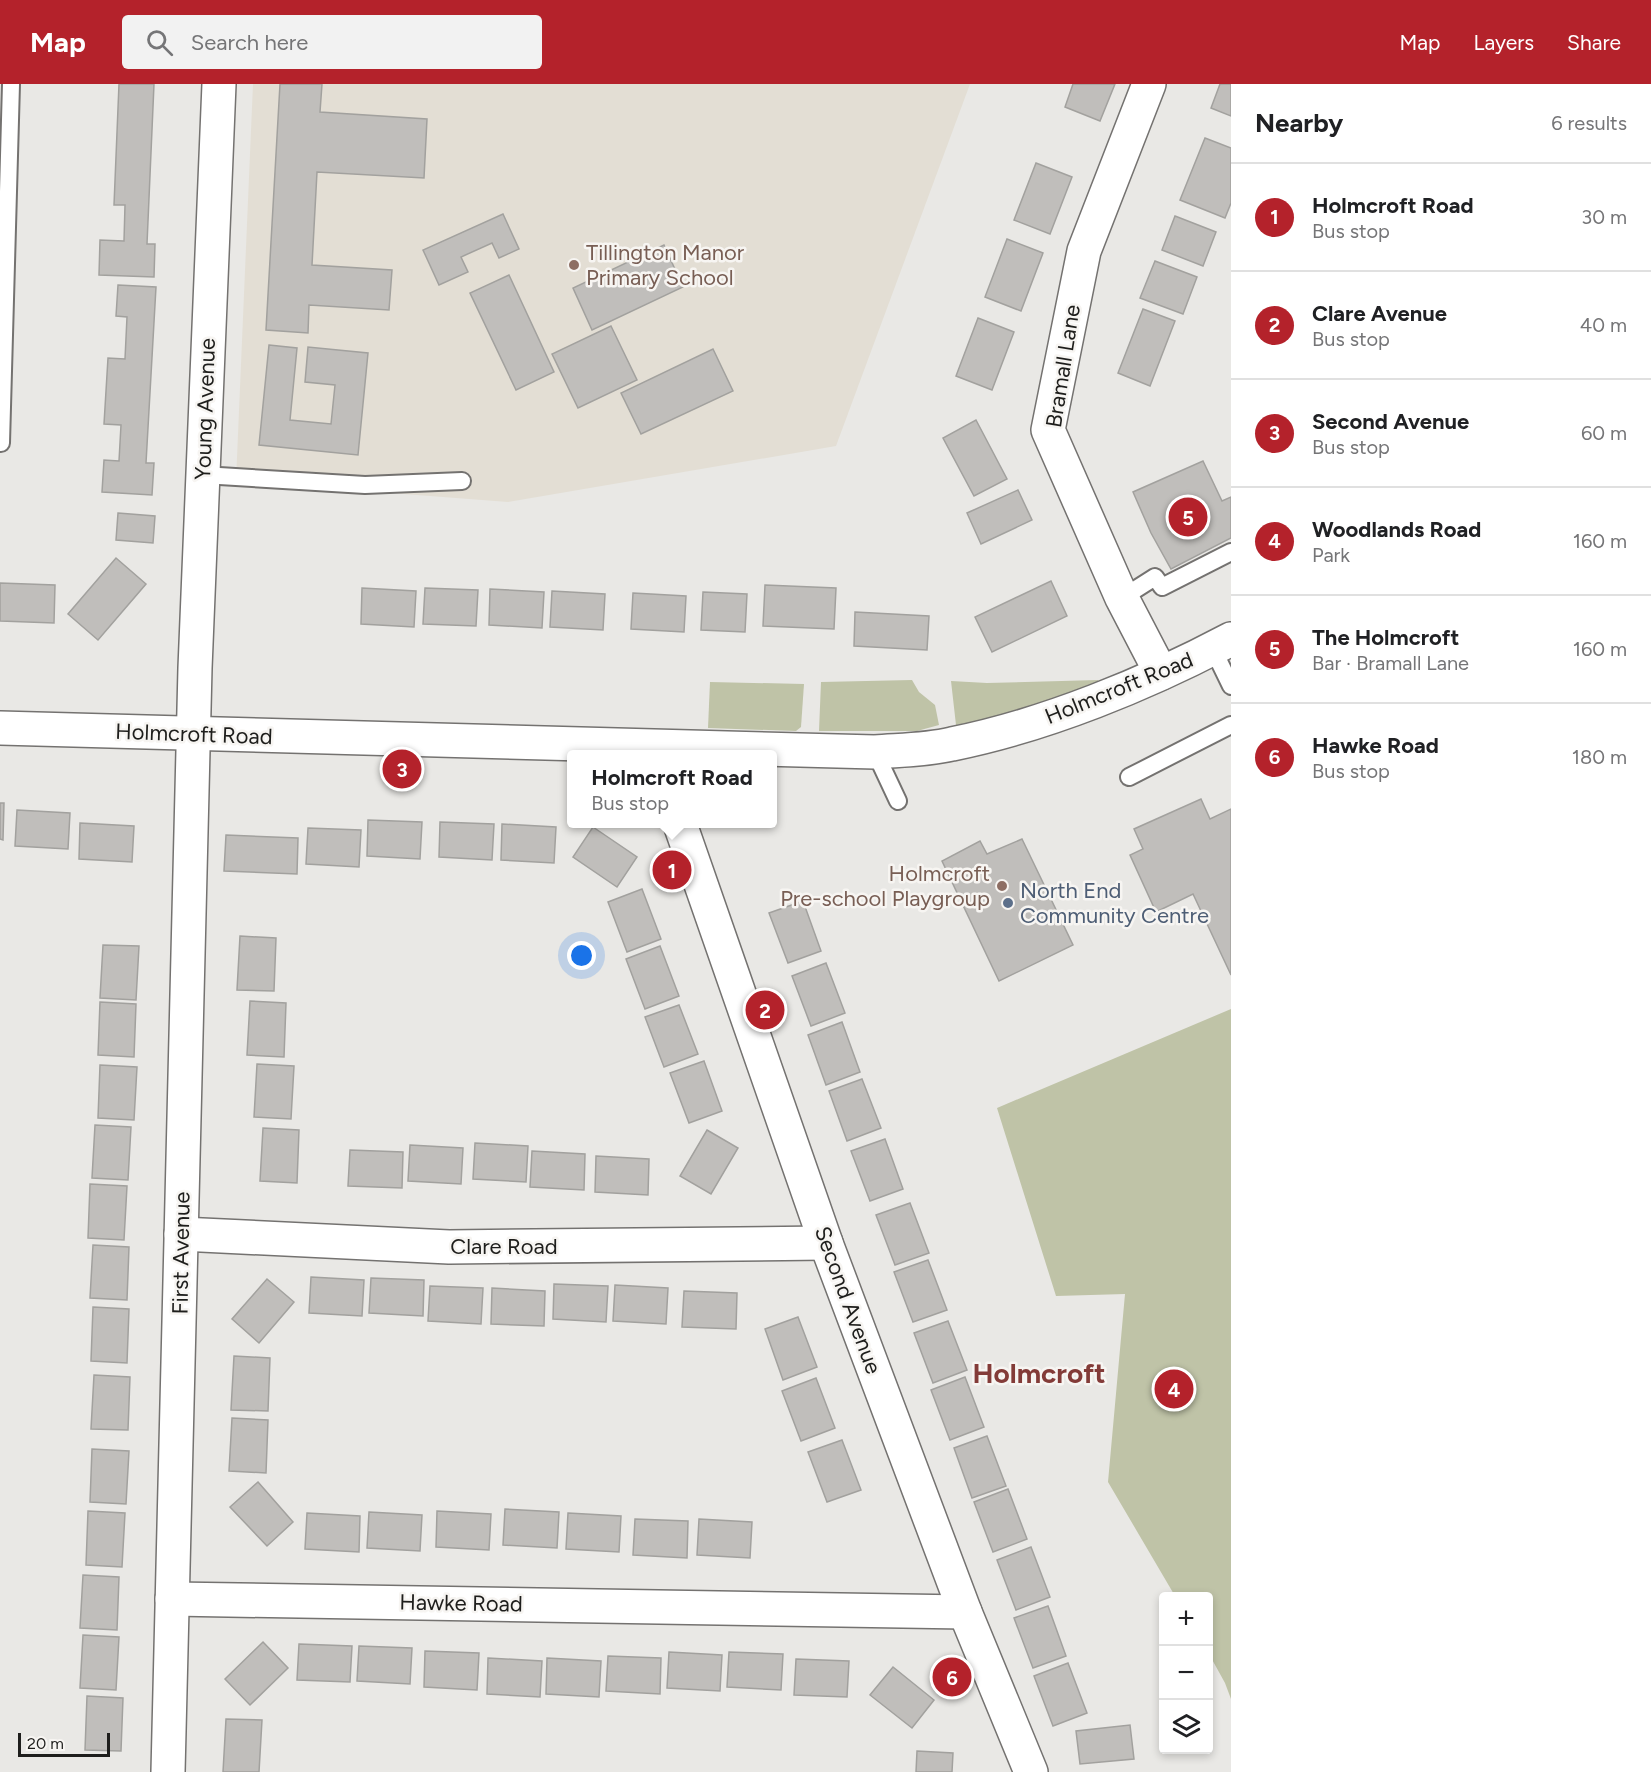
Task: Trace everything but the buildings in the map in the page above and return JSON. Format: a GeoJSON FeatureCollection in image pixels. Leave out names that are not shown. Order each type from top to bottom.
{"type":"FeatureCollection","features":[{"type":"Feature","properties":{"kind":"street","name":"Young Avenue"},"geometry":{"type":"LineString","coordinates":[[194,734],[219,84]]}},
{"type":"Feature","properties":{"kind":"street","name":"Bramall Lane"},"geometry":{"type":"LineString","coordinates":[[1149,84],[1084,251],[1048,430],[1122,598],[1161,673]]}},
{"type":"Feature","properties":{"kind":"street","name":"Holmcroft Road"},"geometry":{"type":"LineString","coordinates":[[777,752],[875,752],[950,745],[1017,729],[1161,673],[1222,644]]}},
{"type":"Feature","properties":{"kind":"street","name":"Holmcroft Road"},"geometry":{"type":"LineString","coordinates":[[0,728],[635,750]]}},
{"type":"Feature","properties":{"kind":"street","name":"First Avenue"},"geometry":{"type":"LineString","coordinates":[[168,1772],[194,734]]}},
{"type":"Feature","properties":{"kind":"street","name":"Second Avenue"},"geometry":{"type":"LineString","coordinates":[[681,828],[826,1243],[965,1612],[1031,1772]]}},
{"type":"Feature","properties":{"kind":"street","name":"Clare Road"},"geometry":{"type":"LineString","coordinates":[[181,1234],[448,1247],[826,1243]]}},
{"type":"Feature","properties":{"kind":"street","name":"Hawke Road"},"geometry":{"type":"LineString","coordinates":[[172,1599],[965,1612]]}},
{"type":"Feature","properties":{"kind":"lane"},"geometry":{"type":"LineString","coordinates":[[1,443],[11,84]]}},
{"type":"Feature","properties":{"kind":"lane"},"geometry":{"type":"LineString","coordinates":[[203,475],[365,485],[462,481]]}},
{"type":"Feature","properties":{"kind":"lane"},"geometry":{"type":"LineString","coordinates":[[1122,598],[1155,577],[1162,587],[1231,552]]}},
{"type":"Feature","properties":{"kind":"lane"},"geometry":{"type":"LineString","coordinates":[[1222,644],[1231,686]]}},
{"type":"Feature","properties":{"kind":"lane"},"geometry":{"type":"LineString","coordinates":[[1130,777],[1231,725]]}},
{"type":"Feature","properties":{"kind":"lane"},"geometry":{"type":"LineString","coordinates":[[875,752],[898,801]]}},
{"type":"Feature","properties":{"kind":"shaded area","name":"Tillington Manor Primary School"},"geometry":{"type":"Polygon","coordinates":[[[253,84],[970,84],[836,446],[508,502],[236,481],[253,84]]]}},
{"type":"Feature","properties":{"kind":"green space"},"geometry":{"type":"Polygon","coordinates":[[[912,680],[919,692],[935,705],[939,725],[917,731],[819,731],[821,682],[912,680]]]}},
{"type":"Feature","properties":{"kind":"green space"},"geometry":{"type":"Polygon","coordinates":[[[1098,680],[1098,683],[1081,690],[1002,717],[956,725],[951,681],[987,683],[1098,680]]]}},
{"type":"Feature","properties":{"kind":"green space"},"geometry":{"type":"Polygon","coordinates":[[[710,682],[804,684],[801,727],[796,731],[708,728],[710,682]]]}},
{"type":"Feature","properties":{"kind":"green space"},"geometry":{"type":"Polygon","coordinates":[[[1231,1009],[1231,1699],[1213,1661],[1213,1592],[1173,1592],[1108,1482],[1125,1294],[1056,1296],[997,1108],[1231,1009]]]}},
{"type":"Feature","properties":{"kind":"place","name":"Tillington Manor Primary School"},"geometry":{"type":"Point","coordinates":[574,265]}},
{"type":"Feature","properties":{"kind":"place","name":"The Holmcroft"},"geometry":{"type":"Point","coordinates":[1188,517]}},
{"type":"Feature","properties":{"kind":"place","name":"Second Avenue"},"geometry":{"type":"Point","coordinates":[402,769]}},
{"type":"Feature","properties":{"kind":"place","name":"Holmcroft Road"},"geometry":{"type":"Point","coordinates":[672,870]}},
{"type":"Feature","properties":{"kind":"place","name":"Holmcroft Pre-school Playgroup"},"geometry":{"type":"Point","coordinates":[1002,886]}},
{"type":"Feature","properties":{"kind":"place","name":"North End Community Centre"},"geometry":{"type":"Point","coordinates":[1008,903]}},
{"type":"Feature","properties":{"kind":"place","name":"Clare Avenue"},"geometry":{"type":"Point","coordinates":[765,1010]}},
{"type":"Feature","properties":{"kind":"place","name":"Woodlands Road"},"geometry":{"type":"Point","coordinates":[1174,1389]}},
{"type":"Feature","properties":{"kind":"place","name":"Hawke Road"},"geometry":{"type":"Point","coordinates":[952,1677]}},
{"type":"Feature","properties":{"kind":"district","name":"Holmcroft"},"geometry":{"type":"Point","coordinates":[1039,1373]}}]}
